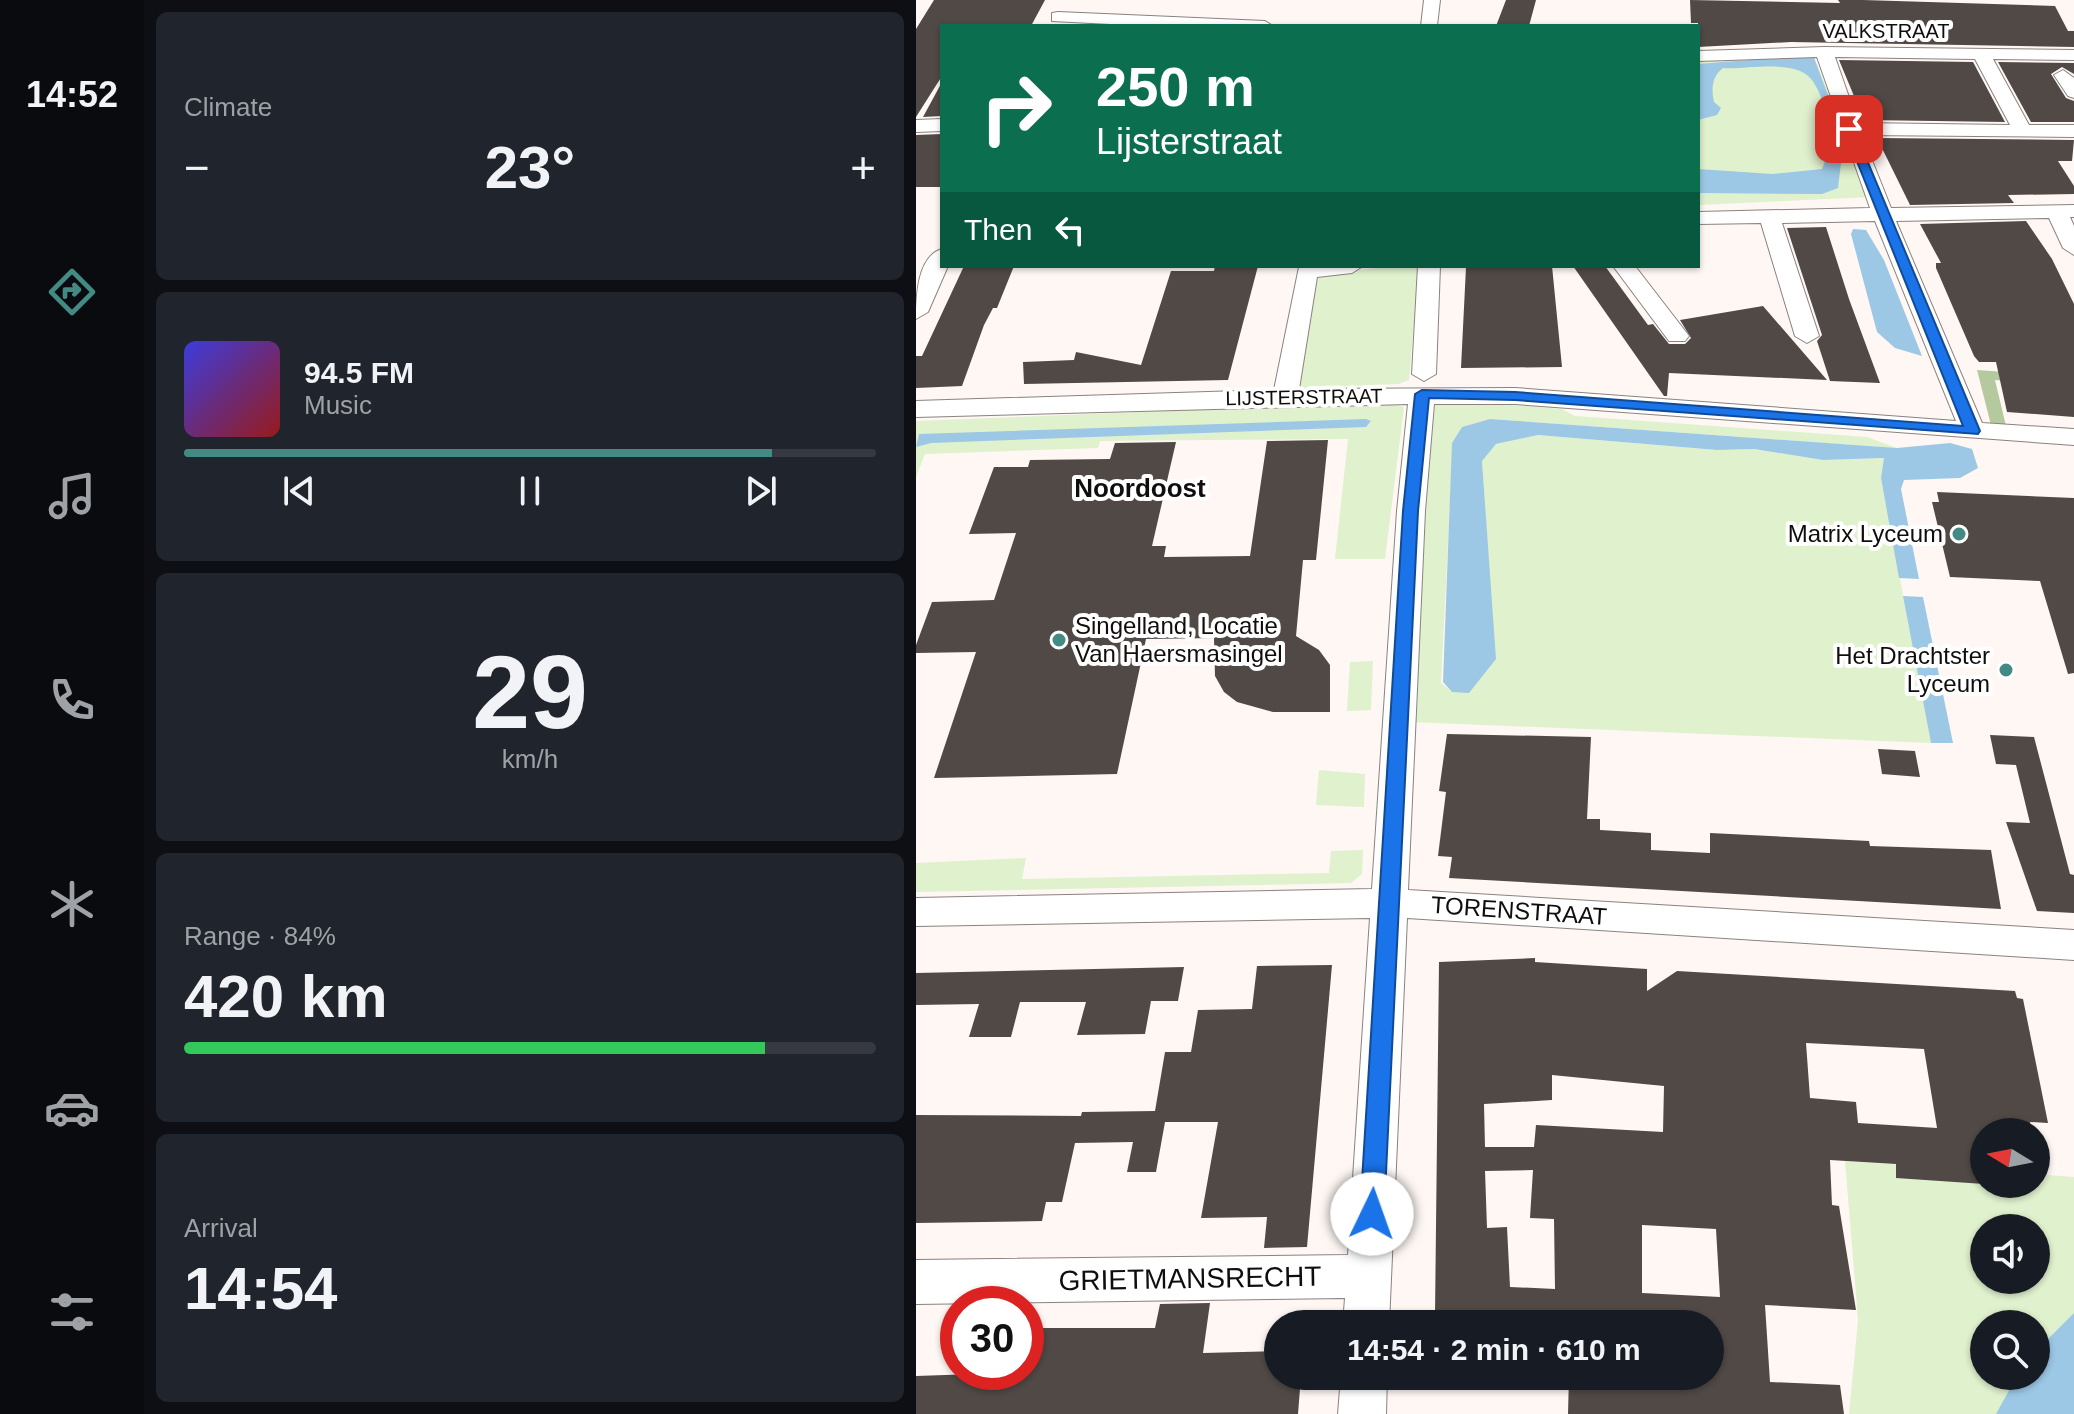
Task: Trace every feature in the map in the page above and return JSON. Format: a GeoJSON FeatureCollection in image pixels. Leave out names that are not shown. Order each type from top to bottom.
{"type":"FeatureCollection","features":[{"type":"Feature","properties":{"kind":"street"},"geometry":{"type":"LineString","coordinates":[[1066,0],[1056,22],[1160,24]]}},
{"type":"Feature","properties":{"kind":"street"},"geometry":{"type":"LineString","coordinates":[[1429,24],[1432,0]]}},
{"type":"Feature","properties":{"kind":"street"},"geometry":{"type":"LineString","coordinates":[[1824,52],[1849,129],[1973,431]]}},
{"type":"Feature","properties":{"kind":"street","name":"VALKSTRAAT"},"geometry":{"type":"LineString","coordinates":[[1700,56],[1824,52],[2074,55]]}},
{"type":"Feature","properties":{"kind":"street"},"geometry":{"type":"LineString","coordinates":[[1981,54],[2022,130]]}},
{"type":"Feature","properties":{"kind":"street"},"geometry":{"type":"LineString","coordinates":[[2063,75],[2074,92]]}},
{"type":"Feature","properties":{"kind":"street"},"geometry":{"type":"LineString","coordinates":[[916,126],[940,125]]}},
{"type":"Feature","properties":{"kind":"street"},"geometry":{"type":"LineString","coordinates":[[1849,129],[2074,131]]}},
{"type":"Feature","properties":{"kind":"street"},"geometry":{"type":"LineString","coordinates":[[1700,218],[2065,211],[2074,248]]}},
{"type":"Feature","properties":{"kind":"street"},"geometry":{"type":"LineString","coordinates":[[1769,216],[1807,336]]}},
{"type":"Feature","properties":{"kind":"street"},"geometry":{"type":"LineString","coordinates":[[916,312],[940,260]]}},
{"type":"Feature","properties":{"kind":"street"},"geometry":{"type":"LineString","coordinates":[[1285,397],[1307,272],[1337,268]]}},
{"type":"Feature","properties":{"kind":"street"},"geometry":{"type":"LineString","coordinates":[[1367,1310],[1411,511],[1423,384],[1429,268]]}},
{"type":"Feature","properties":{"kind":"street"},"geometry":{"type":"LineString","coordinates":[[1626,268],[1677,336]]}},
{"type":"Feature","properties":{"kind":"street","name":"LIJSTERSTRAAT"},"geometry":{"type":"LineString","coordinates":[[916,409],[1285,397],[1423,384],[1530,397],[2074,437]]}},
{"type":"Feature","properties":{"kind":"street","name":"TORENSTRAAT"},"geometry":{"type":"LineString","coordinates":[[916,912],[1391,903],[2074,945]]}},
{"type":"Feature","properties":{"kind":"street","name":"GRIETMANSRECHT"},"geometry":{"type":"LineString","coordinates":[[916,1282],[1368,1276]]}},
{"type":"Feature","properties":{"kind":"street"},"geometry":{"type":"LineString","coordinates":[[1362,1414],[1363,1390]]}},
{"type":"Feature","properties":{"kind":"green space"},"geometry":{"type":"Polygon","coordinates":[[[1813,55],[1872,197],[1700,205],[1700,56],[1813,55]]]}},
{"type":"Feature","properties":{"kind":"green space"},"geometry":{"type":"Polygon","coordinates":[[[1374,268],[1419,268],[1409,380],[1399,384],[1304,388],[1299,384],[1317,277],[1374,268]]]}},
{"type":"Feature","properties":{"kind":"green space"},"geometry":{"type":"Polygon","coordinates":[[[1977,370],[2074,377],[2074,386],[1995,380],[2006,426],[1991,425],[1977,370]]]}},
{"type":"Feature","properties":{"kind":"green space"},"geometry":{"type":"Polygon","coordinates":[[[1448,400],[1562,409],[1575,416],[1867,437],[1897,448],[1490,419],[1462,427],[1453,443],[1441,683],[1452,692],[1495,659],[1482,460],[1496,444],[1538,435],[1717,450],[1754,449],[1823,460],[1885,458],[1881,478],[1931,743],[1411,722],[1430,434],[1435,405],[1448,400]]]}},
{"type":"Feature","properties":{"kind":"green space"},"geometry":{"type":"Polygon","coordinates":[[[1389,402],[1404,407],[1385,559],[1335,559],[1348,439],[1100,441],[1098,448],[925,454],[916,477],[916,421],[1389,402]]]}},
{"type":"Feature","properties":{"kind":"green space"},"geometry":{"type":"Polygon","coordinates":[[[1373,661],[1371,710],[1347,711],[1350,662],[1373,661]]]}},
{"type":"Feature","properties":{"kind":"green space"},"geometry":{"type":"Polygon","coordinates":[[[1319,770],[1365,774],[1364,807],[1316,805],[1319,770]]]}},
{"type":"Feature","properties":{"kind":"green space"},"geometry":{"type":"Polygon","coordinates":[[[1363,850],[1362,874],[1351,883],[916,892],[916,863],[1026,858],[1022,879],[1329,873],[1331,851],[1363,850]]]}},
{"type":"Feature","properties":{"kind":"green space"},"geometry":{"type":"Polygon","coordinates":[[[1845,1161],[1970,1169],[1970,1198],[2050,1198],[2050,1175],[2074,1177],[2074,1414],[1849,1414],[1858,1320],[1845,1161]]]}},
{"type":"Feature","properties":{"kind":"water"},"geometry":{"type":"Polygon","coordinates":[[[1813,55],[1844,138],[1838,188],[1822,194],[1700,193],[1700,169],[1772,174],[1822,169],[1834,137],[1814,83],[1807,75],[1786,67],[1723,68],[1713,88],[1714,102],[1721,108],[1717,115],[1700,119],[1700,64],[1813,55]]]}},
{"type":"Feature","properties":{"kind":"water"},"geometry":{"type":"Polygon","coordinates":[[[1853,229],[1866,230],[1884,260],[1922,356],[1895,348],[1877,332],[1851,234],[1853,229]]]}},
{"type":"Feature","properties":{"kind":"water"},"geometry":{"type":"Polygon","coordinates":[[[1490,419],[1897,448],[1950,443],[1972,449],[1978,468],[1960,478],[1904,480],[1901,489],[1919,579],[1899,578],[1881,478],[1884,458],[1823,460],[1754,449],[1717,450],[1538,435],[1496,444],[1482,461],[1496,659],[1469,693],[1452,692],[1443,682],[1452,443],[1462,427],[1490,419]]]}},
{"type":"Feature","properties":{"kind":"water"},"geometry":{"type":"Polygon","coordinates":[[[1371,421],[1366,427],[931,443],[916,447],[919,434],[1371,421]]]}},
{"type":"Feature","properties":{"kind":"water"},"geometry":{"type":"Polygon","coordinates":[[[1903,596],[1923,597],[1953,743],[1931,743],[1903,596]]]}},
{"type":"Feature","properties":{"kind":"water"},"geometry":{"type":"Polygon","coordinates":[[[2074,1313],[2074,1414],[1996,1414],[2009,1390],[2050,1390],[2050,1337],[2074,1313]]]}},
{"type":"Feature","properties":{"kind":"building"},"geometry":{"type":"Polygon","coordinates":[[[934,0],[1045,0],[1032,24],[940,24],[940,79],[916,117],[916,29],[934,0]]]}},
{"type":"Feature","properties":{"kind":"building"},"geometry":{"type":"Polygon","coordinates":[[[1506,0],[1536,0],[1530,24],[1497,24],[1506,0]]]}},
{"type":"Feature","properties":{"kind":"building"},"geometry":{"type":"Polygon","coordinates":[[[1690,0],[1840,3],[1838,0],[1863,0],[2055,6],[2068,31],[2074,31],[2074,47],[1791,42],[1700,47],[1700,24],[1691,23],[1690,0]]]}},
{"type":"Feature","properties":{"kind":"building"},"geometry":{"type":"Polygon","coordinates":[[[1839,60],[1973,62],[2005,122],[1864,120],[1839,60]]]}},
{"type":"Feature","properties":{"kind":"building"},"geometry":{"type":"Polygon","coordinates":[[[1998,62],[2074,63],[2074,74],[2062,67],[2051,74],[2066,98],[2074,101],[2074,122],[2031,122],[1998,62]]]}},
{"type":"Feature","properties":{"kind":"building"},"geometry":{"type":"Polygon","coordinates":[[[940,86],[940,116],[923,117],[940,86]]]}},
{"type":"Feature","properties":{"kind":"building"},"geometry":{"type":"Polygon","coordinates":[[[940,134],[940,187],[916,187],[916,135],[940,134]]]}},
{"type":"Feature","properties":{"kind":"building"},"geometry":{"type":"Polygon","coordinates":[[[1877,138],[2074,140],[2072,161],[2058,161],[2074,186],[2074,194],[2008,195],[2014,203],[1910,205],[1877,138]]]}},
{"type":"Feature","properties":{"kind":"building"},"geometry":{"type":"Polygon","coordinates":[[[2026,221],[2052,259],[2074,304],[2074,417],[2007,412],[1996,362],[1979,362],[1974,356],[1936,268],[1936,263],[1941,263],[1920,224],[2026,221]]]}},
{"type":"Feature","properties":{"kind":"building"},"geometry":{"type":"Polygon","coordinates":[[[1826,227],[1880,383],[1830,381],[1817,341],[1822,335],[1787,228],[1826,227]]]}},
{"type":"Feature","properties":{"kind":"building"},"geometry":{"type":"Polygon","coordinates":[[[963,268],[1013,268],[997,308],[993,308],[984,325],[962,386],[916,388],[916,356],[922,356],[963,268]]]}},
{"type":"Feature","properties":{"kind":"building"},"geometry":{"type":"Polygon","coordinates":[[[1215,268],[1257,268],[1228,380],[1024,384],[1023,362],[1074,360],[1076,352],[1141,365],[1171,271],[1214,271],[1215,268]]]}},
{"type":"Feature","properties":{"kind":"building"},"geometry":{"type":"Polygon","coordinates":[[[1466,268],[1552,268],[1562,367],[1461,368],[1466,268]]]}},
{"type":"Feature","properties":{"kind":"building"},"geometry":{"type":"Polygon","coordinates":[[[1574,268],[1606,268],[1648,325],[1653,324],[1669,344],[1685,344],[1691,338],[1680,320],[1763,306],[1827,380],[1669,373],[1667,396],[1664,396],[1574,268]]]}},
{"type":"Feature","properties":{"kind":"building"},"geometry":{"type":"Polygon","coordinates":[[[1328,440],[1316,560],[1303,560],[1296,636],[1319,650],[1330,665],[1330,712],[1273,712],[1237,702],[1224,692],[1215,676],[1214,638],[1146,639],[1117,774],[934,778],[976,652],[916,653],[916,645],[932,602],[994,600],[1016,533],[969,534],[994,467],[1028,467],[1030,460],[1110,459],[1115,443],[1176,442],[1152,546],[1166,546],[1164,557],[1250,556],[1267,441],[1328,440]]]}},
{"type":"Feature","properties":{"kind":"building"},"geometry":{"type":"Polygon","coordinates":[[[1937,492],[2074,498],[2074,673],[2068,674],[2040,581],[1950,577],[1932,502],[1939,502],[1937,492]]]}},
{"type":"Feature","properties":{"kind":"building"},"geometry":{"type":"Polygon","coordinates":[[[1447,734],[1591,737],[1587,819],[1600,819],[1600,830],[1651,833],[1651,850],[1710,853],[1710,833],[1869,841],[1870,846],[1991,850],[2001,909],[1449,878],[1452,857],[1438,856],[1446,792],[1439,791],[1447,734]]]}},
{"type":"Feature","properties":{"kind":"building"},"geometry":{"type":"Polygon","coordinates":[[[1990,735],[2034,737],[2070,874],[2074,875],[2074,913],[2037,911],[2006,822],[2030,823],[2016,765],[1996,764],[1990,735]]]}},
{"type":"Feature","properties":{"kind":"building"},"geometry":{"type":"Polygon","coordinates":[[[1878,749],[1915,751],[1920,777],[1882,774],[1878,749]]]}},
{"type":"Feature","properties":{"kind":"building"},"geometry":{"type":"Polygon","coordinates":[[[1535,958],[1535,962],[1647,969],[1647,991],[1677,971],[2015,991],[2017,998],[2023,999],[2047,1118],[1970,1118],[1970,1183],[1896,1178],[1896,1164],[1830,1160],[1832,1205],[1839,1206],[1856,1310],[1765,1305],[1770,1382],[1840,1385],[1844,1414],[1568,1414],[1569,1390],[1724,1390],[1724,1310],[1435,1310],[1439,962],[1535,958]],[[1806,1043],[1810,1098],[1856,1102],[1858,1123],[1937,1128],[1924,1049],[1806,1043]],[[1552,1075],[1552,1100],[1484,1104],[1485,1147],[1534,1147],[1536,1125],[1663,1132],[1664,1086],[1552,1075]],[[1533,1170],[1485,1171],[1487,1228],[1507,1227],[1510,1287],[1555,1289],[1554,1219],[1530,1218],[1533,1170]],[[1642,1225],[1642,1293],[1720,1297],[1716,1229],[1642,1225]]]}},
{"type":"Feature","properties":{"kind":"building"},"geometry":{"type":"Polygon","coordinates":[[[1332,965],[1307,1247],[1264,1248],[1267,1217],[1201,1218],[1218,1122],[1165,1122],[1156,1172],[1127,1172],[1133,1142],[1075,1143],[1062,1202],[1046,1202],[1042,1221],[916,1223],[916,1115],[1081,1116],[1082,1112],[1155,1111],[1165,1052],[1191,1052],[1198,1010],[1252,1009],[1257,966],[1332,965]]]}},
{"type":"Feature","properties":{"kind":"building"},"geometry":{"type":"Polygon","coordinates":[[[1184,967],[1178,1001],[1151,1001],[1145,1034],[1077,1035],[1086,1002],[1020,1002],[1011,1037],[969,1037],[979,1004],[916,1005],[916,973],[1184,967]]]}},
{"type":"Feature","properties":{"kind":"building"},"geometry":{"type":"Polygon","coordinates":[[[1210,1303],[1203,1353],[1264,1351],[1264,1390],[1300,1390],[1298,1414],[916,1414],[916,1376],[940,1375],[940,1390],[1044,1390],[1044,1328],[1155,1328],[1160,1304],[1210,1303]]]}},
{"type":"Feature","properties":{"kind":"place","name":"Matrix Lyceum"},"geometry":{"type":"Point","coordinates":[1959,534]}},
{"type":"Feature","properties":{"kind":"place","name":"Singelland, Locatie Van Haersmasingel"},"geometry":{"type":"Point","coordinates":[1059,640]}},
{"type":"Feature","properties":{"kind":"place","name":"Het Drachtster Lyceum"},"geometry":{"type":"Point","coordinates":[2006,670]}},
{"type":"Feature","properties":{"kind":"district","name":"Noordoost"},"geometry":{"type":"Point","coordinates":[1140,488]}},
{"type":"Feature","properties":{"kind":"route"},"geometry":{"type":"LineString","coordinates":[[1372,1214],[1411,511],[1422,394],[1515,396],[1973,431],[1849,129]]}}]}
